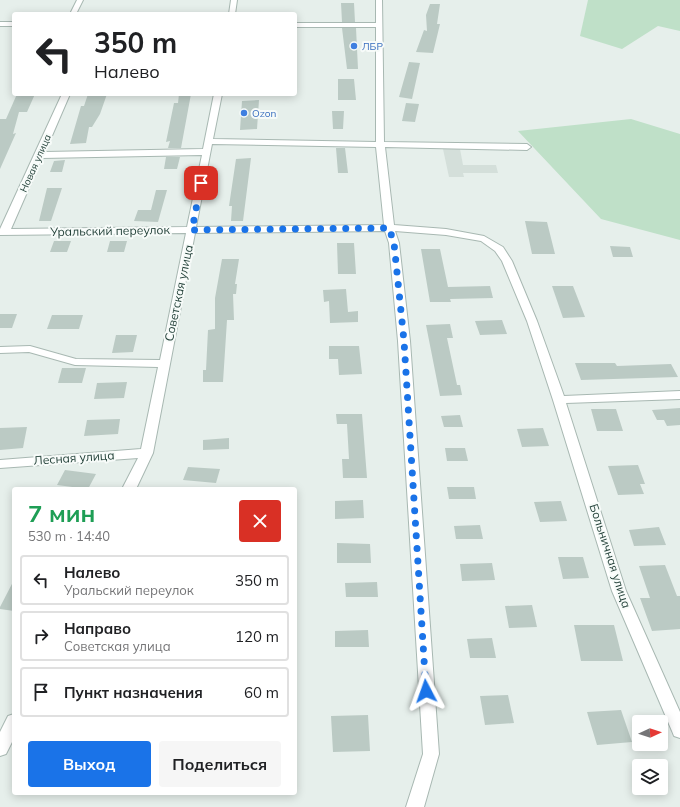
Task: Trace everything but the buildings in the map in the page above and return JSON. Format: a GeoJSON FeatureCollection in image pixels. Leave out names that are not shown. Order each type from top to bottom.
{"type":"FeatureCollection","features":[{"type":"Feature","properties":{"kind":"street"},"geometry":{"type":"LineString","coordinates":[[74,12],[80,0]]}},
{"type":"Feature","properties":{"kind":"street"},"geometry":{"type":"LineString","coordinates":[[232,12],[234,0]]}},
{"type":"Feature","properties":{"kind":"street"},"geometry":{"type":"LineString","coordinates":[[379,0],[380,144],[389,228],[394,243],[404,341],[431,754],[415,807]]}},
{"type":"Feature","properties":{"kind":"street"},"geometry":{"type":"LineString","coordinates":[[0,24],[12,24]]}},
{"type":"Feature","properties":{"kind":"street"},"geometry":{"type":"LineString","coordinates":[[297,25],[380,25]]}},
{"type":"Feature","properties":{"kind":"street","name":"Новая улица"},"geometry":{"type":"LineString","coordinates":[[2,232],[65,96]]}},
{"type":"Feature","properties":{"kind":"street","name":"Советская улица"},"geometry":{"type":"LineString","coordinates":[[130,487],[147,452],[218,96]]}},
{"type":"Feature","properties":{"kind":"street"},"geometry":{"type":"LineString","coordinates":[[39,154],[208,147],[380,144],[527,147]]}},
{"type":"Feature","properties":{"kind":"street","name":"Уральский переулок"},"geometry":{"type":"LineString","coordinates":[[2,232],[389,228]]}},
{"type":"Feature","properties":{"kind":"street","name":"Больничная улица"},"geometry":{"type":"LineString","coordinates":[[389,228],[446,232],[484,239],[499,249],[507,261],[516,281],[559,400],[619,591],[680,731]]}},
{"type":"Feature","properties":{"kind":"street"},"geometry":{"type":"LineString","coordinates":[[0,350],[30,349],[75,362],[164,364]]}},
{"type":"Feature","properties":{"kind":"street"},"geometry":{"type":"LineString","coordinates":[[559,400],[680,395]]}},
{"type":"Feature","properties":{"kind":"street","name":"Лесная улица"},"geometry":{"type":"LineString","coordinates":[[0,464],[147,452]]}},
{"type":"Feature","properties":{"kind":"street"},"geometry":{"type":"LineString","coordinates":[[0,749],[12,725]]}},
{"type":"Feature","properties":{"kind":"shaded area"},"geometry":{"type":"Polygon","coordinates":[[[443,149],[460,149],[463,165],[496,165],[498,173],[463,173],[464,177],[449,177],[443,149]]]}},
{"type":"Feature","properties":{"kind":"green space"},"geometry":{"type":"Polygon","coordinates":[[[588,0],[680,0],[680,31],[658,26],[622,49],[580,36],[588,0]]]}},
{"type":"Feature","properties":{"kind":"green space"},"geometry":{"type":"Polygon","coordinates":[[[631,119],[680,134],[680,240],[601,219],[518,131],[631,119]]]}},
{"type":"Feature","properties":{"kind":"place","name":"ЛБР"},"geometry":{"type":"Point","coordinates":[354,46]}},
{"type":"Feature","properties":{"kind":"place","name":"Ozon"},"geometry":{"type":"Point","coordinates":[244,113]}},
{"type":"Feature","properties":{"kind":"route"},"geometry":{"type":"LineString","coordinates":[[201,183],[192,230],[389,228],[394,243],[404,341],[426,691]]}}]}
